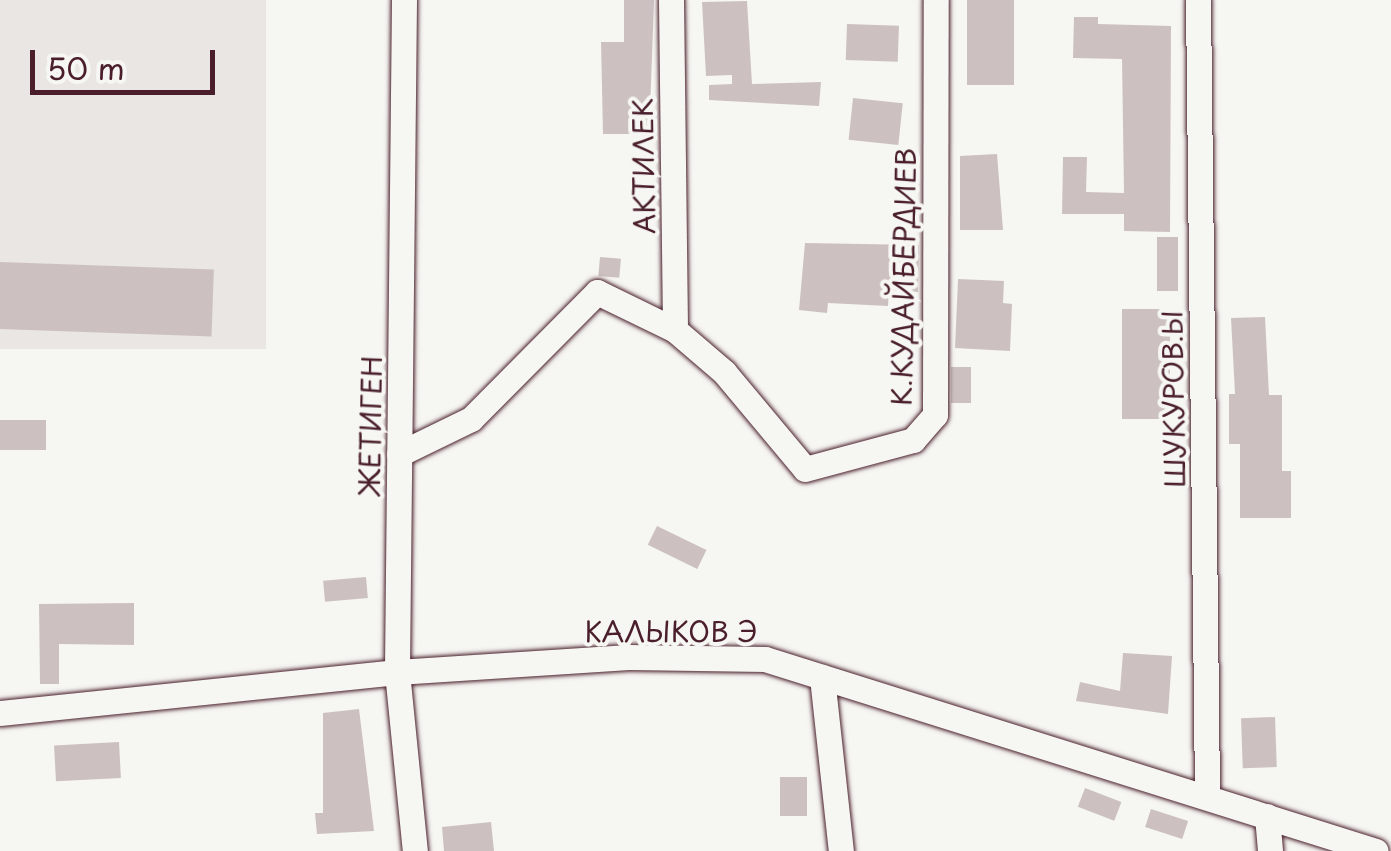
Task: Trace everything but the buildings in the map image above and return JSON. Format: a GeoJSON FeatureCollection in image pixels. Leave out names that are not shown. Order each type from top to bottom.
{"type":"FeatureCollection","features":[{"type":"Feature","properties":{"kind":"street","name":"ЖЕТИГЕН"},"geometry":{"type":"LineString","coordinates":[[404,0],[398,672],[415,851]]}},
{"type":"Feature","properties":{"kind":"street","name":"АКТИЛЕК"},"geometry":{"type":"LineString","coordinates":[[671,0],[675,330]]}},
{"type":"Feature","properties":{"kind":"street","name":"К.КУДАЙБЕРДИЕВ"},"geometry":{"type":"LineString","coordinates":[[400,454],[471,419],[598,292],[675,330],[724,372],[805,469],[914,440],[935,415],[936,0]]}},
{"type":"Feature","properties":{"kind":"street","name":"ШУКУРОВ.Ы"},"geometry":{"type":"LineString","coordinates":[[1198,0],[1207,797]]}},
{"type":"Feature","properties":{"kind":"street","name":"КАЛЫКОВ Э"},"geometry":{"type":"LineString","coordinates":[[0,713],[398,672],[629,658],[764,659],[1376,851]]}},
{"type":"Feature","properties":{"kind":"street"},"geometry":{"type":"LineString","coordinates":[[822,677],[840,851]]}},
{"type":"Feature","properties":{"kind":"street"},"geometry":{"type":"LineString","coordinates":[[1267,816],[1270,851]]}},
{"type":"Feature","properties":{"kind":"shaded area"},"geometry":{"type":"Polygon","coordinates":[[[0,0],[266,0],[266,349],[0,349],[0,0]]]}}]}
